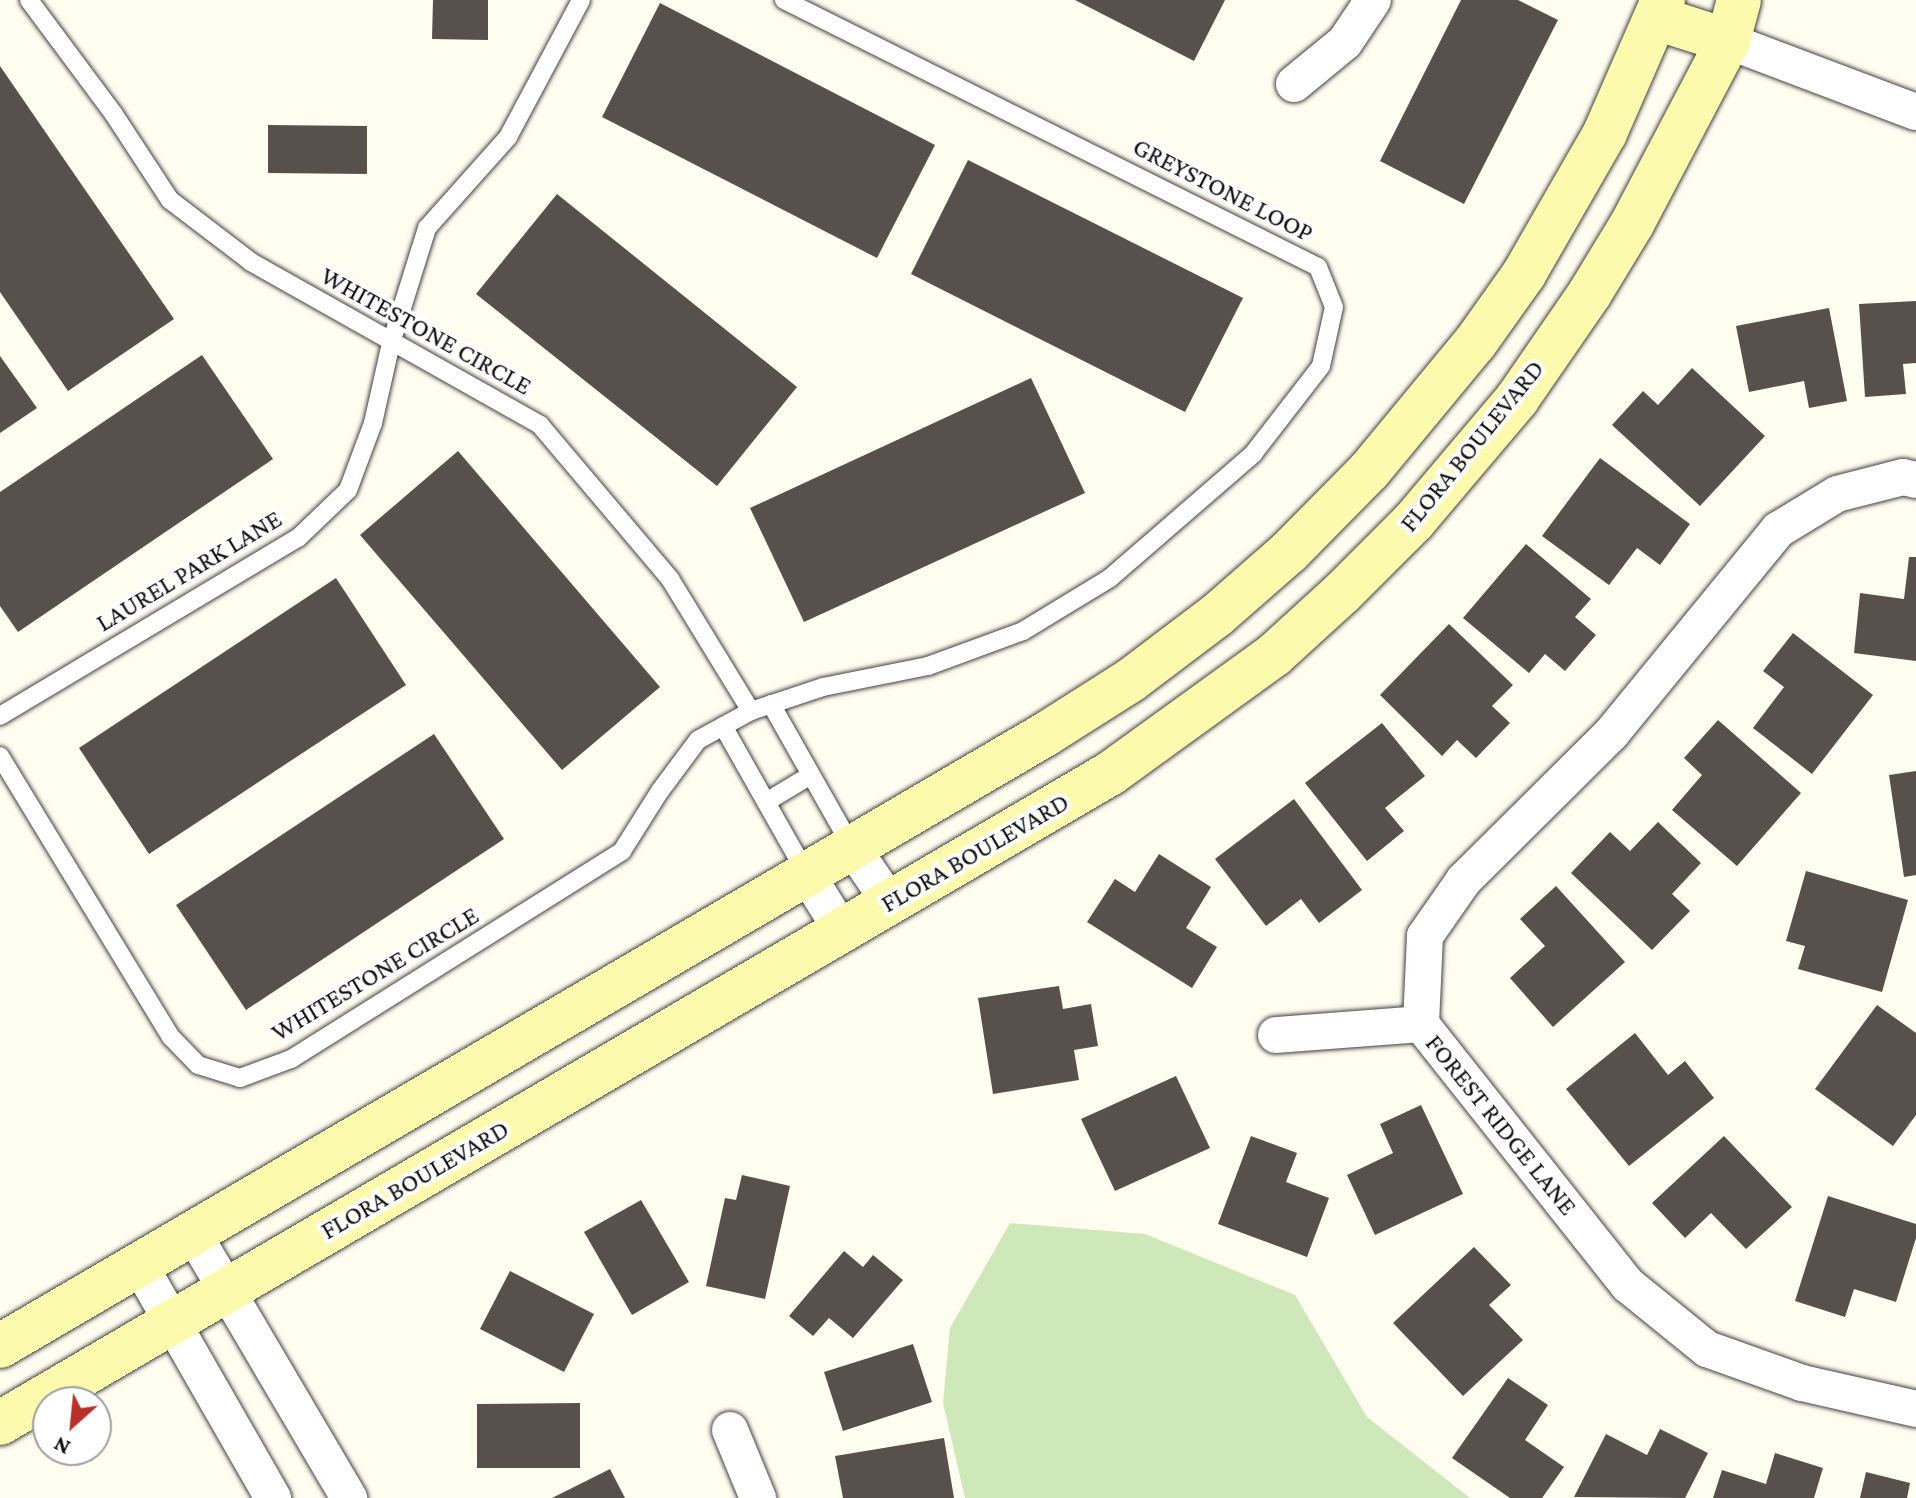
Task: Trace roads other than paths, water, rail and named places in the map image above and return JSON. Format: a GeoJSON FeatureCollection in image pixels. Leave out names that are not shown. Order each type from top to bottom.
{"type":"FeatureCollection","features":[{"type":"Feature","properties":{"kind":"street"},"geometry":{"type":"LineString","coordinates":[[1294,84],[1345,42],[1373,0]]}},
{"type":"Feature","properties":{"kind":"street","name":"FLORA BOULEVARD"},"geometry":{"type":"LineString","coordinates":[[0,1423],[1111,773],[1201,711],[1274,655],[1414,521],[1517,399],[1590,293],[1632,224],[1728,41],[1739,0]]}},
{"type":"Feature","properties":{"kind":"street"},"geometry":{"type":"LineString","coordinates":[[0,1346],[1131,680],[1217,615],[1279,561],[1369,471],[1421,413],[1524,274],[1605,133],[1659,9],[1728,41],[1916,112]]}},
{"type":"Feature","properties":{"kind":"street","name":"FOREST RIDGE LANE"},"geometry":{"type":"LineString","coordinates":[[1916,480],[1903,477],[1837,494],[1778,530],[1612,733],[1464,880],[1425,936],[1421,1024],[1628,1285],[1707,1349],[1802,1383],[1916,1409]]}},
{"type":"Feature","properties":{"kind":"street"},"geometry":{"type":"LineString","coordinates":[[852,847],[890,903]]}},
{"type":"Feature","properties":{"kind":"street"},"geometry":{"type":"LineString","coordinates":[[806,873],[842,931]]}},
{"type":"Feature","properties":{"kind":"street"},"geometry":{"type":"LineString","coordinates":[[1276,1035],[1421,1024]]}},
{"type":"Feature","properties":{"kind":"street"},"geometry":{"type":"LineString","coordinates":[[193,1233],[349,1498]]}},
{"type":"Feature","properties":{"kind":"street"},"geometry":{"type":"LineString","coordinates":[[139,1264],[273,1498]]}},
{"type":"Feature","properties":{"kind":"street"},"geometry":{"type":"LineString","coordinates":[[730,1430],[758,1498]]}},
{"type":"Feature","properties":{"kind":"lane","name":"WHITESTONE CIRCLE"},"geometry":{"type":"LineString","coordinates":[[0,756],[171,1037],[198,1065],[240,1078],[291,1059],[622,851],[660,791],[698,740],[751,711],[670,579],[540,425],[251,262],[170,200],[113,113],[29,0]]}},
{"type":"Feature","properties":{"kind":"lane"},"geometry":{"type":"LineString","coordinates":[[391,343],[427,228],[508,137],[581,0]]}},
{"type":"Feature","properties":{"kind":"lane","name":"GREYSTONE LOOP"},"geometry":{"type":"LineString","coordinates":[[751,711],[823,687],[941,661],[1023,631],[1110,578],[1253,454],[1321,366],[1334,307],[1318,267],[784,0]]}},
{"type":"Feature","properties":{"kind":"lane","name":"LAUREL PARK LANE"},"geometry":{"type":"LineString","coordinates":[[0,716],[298,538],[348,490],[373,423],[391,343]]}},
{"type":"Feature","properties":{"kind":"lane"},"geometry":{"type":"LineString","coordinates":[[771,704],[852,847]]}},
{"type":"Feature","properties":{"kind":"lane"},"geometry":{"type":"LineString","coordinates":[[723,726],[806,873]]}},
{"type":"Feature","properties":{"kind":"lane"},"geometry":{"type":"LineString","coordinates":[[766,802],[811,775]]}}]}
